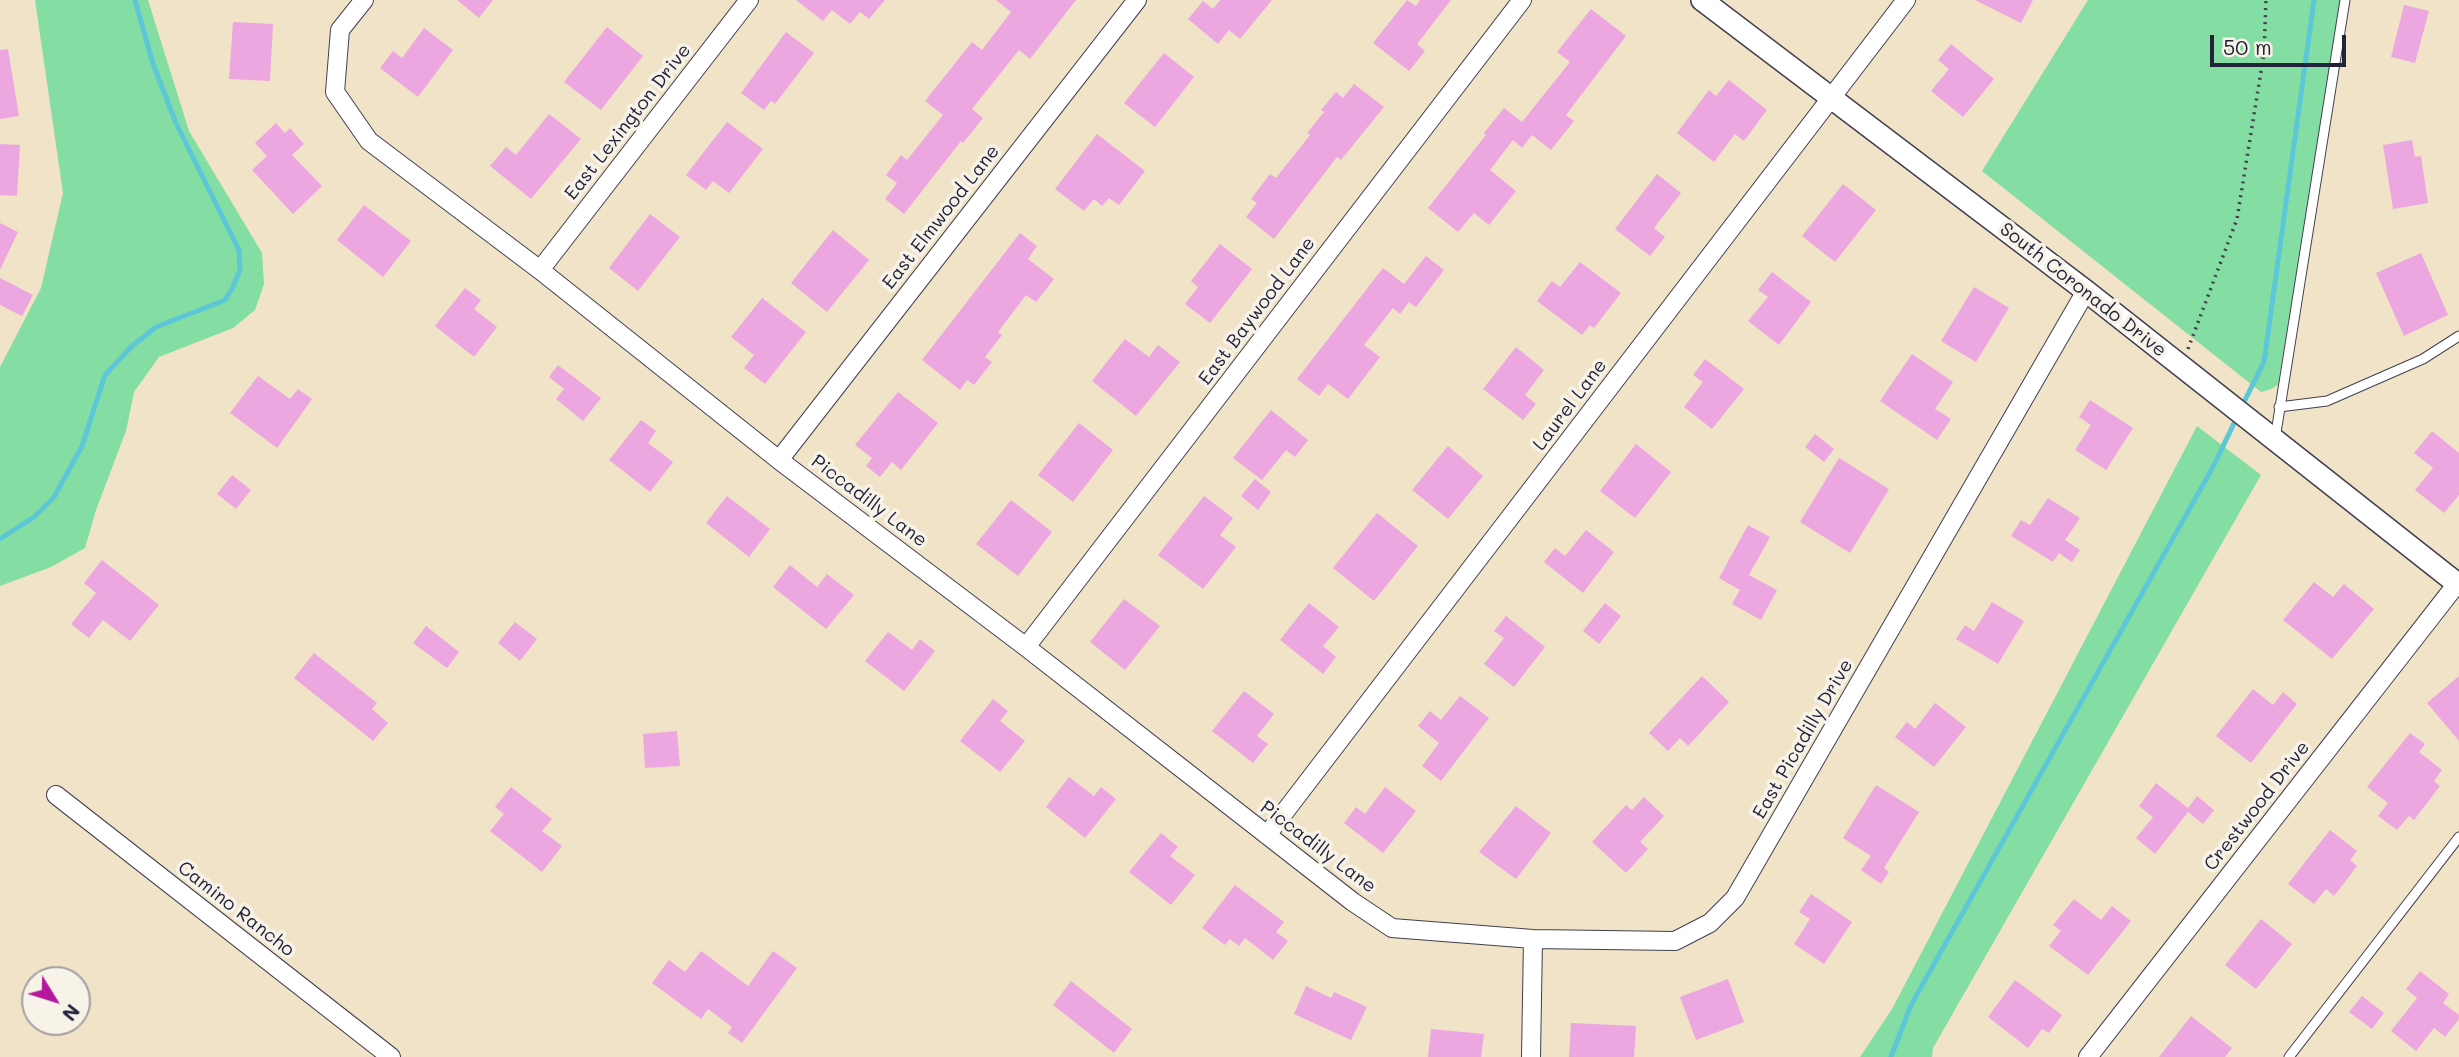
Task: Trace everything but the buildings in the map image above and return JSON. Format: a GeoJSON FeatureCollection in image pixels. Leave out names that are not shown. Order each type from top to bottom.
{"type":"FeatureCollection","features":[{"type":"Feature","properties":{"kind":"street","name":"Piccadilly Lane"},"geometry":{"type":"LineString","coordinates":[[364,0],[341,30],[335,92],[369,141],[540,270],[779,460],[1026,647],[1353,902],[1392,928]]}},
{"type":"Feature","properties":{"kind":"street","name":"East Lexington Drive"},"geometry":{"type":"LineString","coordinates":[[540,270],[749,0]]}},
{"type":"Feature","properties":{"kind":"street","name":"East Elmwood Lane"},"geometry":{"type":"LineString","coordinates":[[779,460],[1137,0]]}},
{"type":"Feature","properties":{"kind":"street","name":"East Baywood Lane"},"geometry":{"type":"LineString","coordinates":[[1026,647],[1522,0]]}},
{"type":"Feature","properties":{"kind":"street","name":"South Coronado Drive"},"geometry":{"type":"LineString","coordinates":[[1702,0],[2086,291],[2458,583]]}},
{"type":"Feature","properties":{"kind":"street","name":"Laurel Lane"},"geometry":{"type":"LineString","coordinates":[[1266,835],[1906,0]]}},
{"type":"Feature","properties":{"kind":"street","name":"East Picadilly Drive"},"geometry":{"type":"LineString","coordinates":[[1392,928],[1533,939],[1675,941],[1710,923],[1735,898],[2086,291]]}},
{"type":"Feature","properties":{"kind":"street","name":"Crestwood Drive"},"geometry":{"type":"LineString","coordinates":[[2088,1057],[2458,583]]}},
{"type":"Feature","properties":{"kind":"street","name":"Camino Rancho"},"geometry":{"type":"LineString","coordinates":[[56,794],[391,1057]]}},
{"type":"Feature","properties":{"kind":"street"},"geometry":{"type":"LineString","coordinates":[[1531,1057],[1533,939]]}},
{"type":"Feature","properties":{"kind":"lane"},"geometry":{"type":"LineString","coordinates":[[2269,437],[2278,407],[2345,0]]}},
{"type":"Feature","properties":{"kind":"lane"},"geometry":{"type":"LineString","coordinates":[[2278,407],[2327,401],[2423,359],[2459,336]]}},
{"type":"Feature","properties":{"kind":"lane"},"geometry":{"type":"LineString","coordinates":[[2289,1057],[2459,837]]}},
{"type":"Feature","properties":{"kind":"path"},"geometry":{"type":"LineString","coordinates":[[2180,367],[2237,219],[2263,53],[2266,0]]}},
{"type":"Feature","properties":{"kind":"green space"},"geometry":{"type":"Polygon","coordinates":[[[35,0],[148,0],[189,131],[262,253],[264,284],[255,310],[233,328],[159,357],[134,392],[126,431],[96,510],[85,548],[51,567],[0,586],[0,367],[41,288],[63,193],[35,0]]]}},
{"type":"Feature","properties":{"kind":"green space"},"geometry":{"type":"Polygon","coordinates":[[[2088,0],[2341,0],[2278,385],[2271,389],[2261,392],[1982,171],[2088,0]]]}},
{"type":"Feature","properties":{"kind":"green space"},"geometry":{"type":"Polygon","coordinates":[[[2197,426],[2261,475],[1933,1048],[1932,1057],[1860,1057],[1892,1009],[2197,426]]]}},
{"type":"Feature","properties":{"kind":"waterway"},"geometry":{"type":"LineString","coordinates":[[0,539],[34,517],[54,497],[82,446],[105,375],[132,346],[156,327],[225,300],[240,270],[239,250],[176,123],[153,64],[135,0]]}},
{"type":"Feature","properties":{"kind":"waterway"},"geometry":{"type":"LineString","coordinates":[[2241,408],[2264,362],[2314,0]]}},
{"type":"Feature","properties":{"kind":"waterway"},"geometry":{"type":"LineString","coordinates":[[1891,1057],[1911,1005],[2213,467],[2237,417]]}}]}
